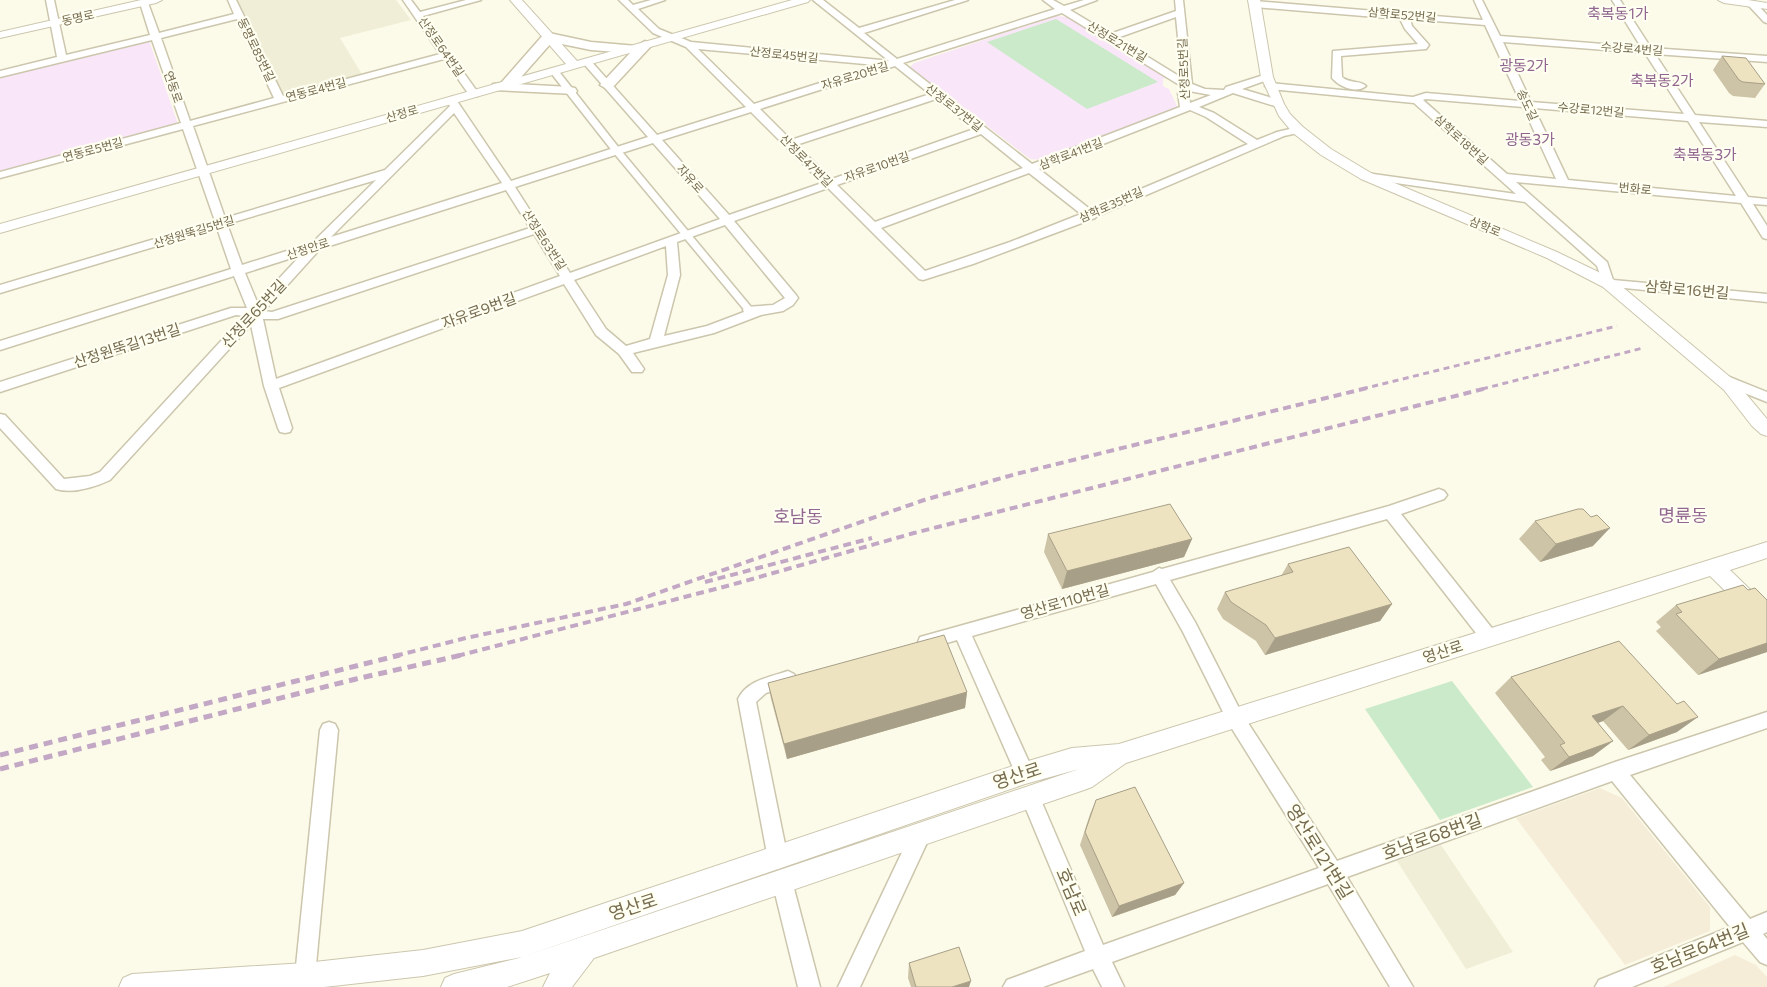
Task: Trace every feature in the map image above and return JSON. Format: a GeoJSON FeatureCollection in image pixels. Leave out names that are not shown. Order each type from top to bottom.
{"type":"FeatureCollection","features":[{"type":"Feature","properties":{"kind":"main road"},"geometry":{"type":"LineString","coordinates":[[503,86],[549,37],[591,46],[638,47]]}},
{"type":"Feature","properties":{"kind":"main road"},"geometry":{"type":"LineString","coordinates":[[607,85],[638,47]]}},
{"type":"Feature","properties":{"kind":"main road"},"geometry":{"type":"LineString","coordinates":[[503,86],[570,91]]}},
{"type":"Feature","properties":{"kind":"street"},"geometry":{"type":"LineString","coordinates":[[50,0],[62,59]]}},
{"type":"Feature","properties":{"kind":"street","name":"동명로"},"geometry":{"type":"LineString","coordinates":[[0,35],[156,0]]}},
{"type":"Feature","properties":{"kind":"street","name":"동명로85번길"},"geometry":{"type":"LineString","coordinates":[[232,0],[280,100]]}},
{"type":"Feature","properties":{"kind":"street","name":"산정로64번길"},"geometry":{"type":"LineString","coordinates":[[408,0],[474,94]]}},
{"type":"Feature","properties":{"kind":"street"},"geometry":{"type":"LineString","coordinates":[[418,15],[477,0]]}},
{"type":"Feature","properties":{"kind":"street","name":"자유로"},"geometry":{"type":"LineString","coordinates":[[516,0],[549,37],[607,85],[727,220],[792,298],[789,303],[766,312],[753,310]]}},
{"type":"Feature","properties":{"kind":"street","name":"산정로45번길"},"geometry":{"type":"LineString","coordinates":[[623,0],[656,32],[689,45],[861,62],[898,63]]}},
{"type":"Feature","properties":{"kind":"street"},"geometry":{"type":"LineString","coordinates":[[631,8],[661,0]]}},
{"type":"Feature","properties":{"kind":"street","name":"산정로"},"geometry":{"type":"LineString","coordinates":[[0,229],[453,103],[474,94],[804,0]]}},
{"type":"Feature","properties":{"kind":"street","name":"산정로37번길"},"geometry":{"type":"LineString","coordinates":[[817,0],[1091,216]]}},
{"type":"Feature","properties":{"kind":"street"},"geometry":{"type":"LineString","coordinates":[[857,32],[964,0]]}},
{"type":"Feature","properties":{"kind":"street","name":"산정로21번길"},"geometry":{"type":"LineString","coordinates":[[1047,0],[1198,91],[1228,90]]}},
{"type":"Feature","properties":{"kind":"street","name":"자유로20번길"},"geometry":{"type":"LineString","coordinates":[[616,150],[898,63],[1093,0]]}},
{"type":"Feature","properties":{"kind":"street","name":"산정로5번길"},"geometry":{"type":"LineString","coordinates":[[1179,0],[1187,84],[1182,93],[1189,108]]}},
{"type":"Feature","properties":{"kind":"street"},"geometry":{"type":"LineString","coordinates":[[1355,0],[1357,12]]}},
{"type":"Feature","properties":{"kind":"street","name":"송도길"},"geometry":{"type":"LineString","coordinates":[[1478,0],[1564,183]]}},
{"type":"Feature","properties":{"kind":"street"},"geometry":{"type":"LineString","coordinates":[[1616,0],[1767,235]]}},
{"type":"Feature","properties":{"kind":"street"},"geometry":{"type":"LineString","coordinates":[[1724,0],[1767,6]]}},
{"type":"Feature","properties":{"kind":"street","name":"삼학로52번길"},"geometry":{"type":"LineString","coordinates":[[1255,2],[1489,23]]}},
{"type":"Feature","properties":{"kind":"street","name":"삼학로"},"geometry":{"type":"LineString","coordinates":[[1255,2],[1268,81],[1278,104],[1298,130],[1326,152],[1366,176],[1552,255],[1608,283],[1730,386],[1767,429]]}},
{"type":"Feature","properties":{"kind":"street","name":"연동로"},"geometry":{"type":"LineString","coordinates":[[144,3],[221,224],[255,312],[271,386],[285,428]]}},
{"type":"Feature","properties":{"kind":"street"},"geometry":{"type":"LineString","coordinates":[[1752,4],[1767,20]]}},
{"type":"Feature","properties":{"kind":"street"},"geometry":{"type":"LineString","coordinates":[[1109,38],[1179,13]]}},
{"type":"Feature","properties":{"kind":"street"},"geometry":{"type":"LineString","coordinates":[[0,74],[239,16]]}},
{"type":"Feature","properties":{"kind":"street"},"geometry":{"type":"LineString","coordinates":[[1404,16],[1408,27],[1424,45],[1423,47],[1336,54],[1337,78],[1346,85],[1456,96],[1461,99]]}},
{"type":"Feature","properties":{"kind":"street","name":"수강로4번길"},"geometry":{"type":"LineString","coordinates":[[1496,39],[1767,59]]}},
{"type":"Feature","properties":{"kind":"street","name":"산정로47번길"},"geometry":{"type":"LineString","coordinates":[[689,45],[923,276]]}},
{"type":"Feature","properties":{"kind":"street","name":"연동로4번길"},"geometry":{"type":"LineString","coordinates":[[186,125],[446,55]]}},
{"type":"Feature","properties":{"kind":"street"},"geometry":{"type":"LineString","coordinates":[[554,71],[616,150],[753,310],[745,318],[684,336],[624,350]]}},
{"type":"Feature","properties":{"kind":"street"},"geometry":{"type":"LineString","coordinates":[[1268,81],[1417,100]]}},
{"type":"Feature","properties":{"kind":"street","name":"삼학로41번길"},"geometry":{"type":"LineString","coordinates":[[874,227],[1032,169],[1189,108],[1228,90],[1268,81]]}},
{"type":"Feature","properties":{"kind":"street"},"geometry":{"type":"LineString","coordinates":[[1228,90],[1278,104]]}},
{"type":"Feature","properties":{"kind":"street"},"geometry":{"type":"LineString","coordinates":[[790,144],[938,95]]}},
{"type":"Feature","properties":{"kind":"street","name":"수강로12번길"},"geometry":{"type":"LineString","coordinates":[[1417,100],[1417,98],[1426,96],[1767,124]]}},
{"type":"Feature","properties":{"kind":"street","name":"삼학로18번길"},"geometry":{"type":"LineString","coordinates":[[1417,100],[1527,200],[1603,265],[1608,283]]}},
{"type":"Feature","properties":{"kind":"street","name":"산정로65번길"},"geometry":{"type":"LineString","coordinates":[[0,419],[61,485],[92,482],[106,476],[316,246],[453,103]]}},
{"type":"Feature","properties":{"kind":"street","name":"산정로63번길"},"geometry":{"type":"LineString","coordinates":[[453,103],[569,278],[601,332],[624,350],[637,369]]}},
{"type":"Feature","properties":{"kind":"street"},"geometry":{"type":"LineString","coordinates":[[1189,108],[1210,115],[1255,144]]}},
{"type":"Feature","properties":{"kind":"street","name":"연동로5번길"},"geometry":{"type":"LineString","coordinates":[[0,175],[186,125]]}},
{"type":"Feature","properties":{"kind":"street","name":"자유로10번길"},"geometry":{"type":"LineString","coordinates":[[686,234],[982,130]]}},
{"type":"Feature","properties":{"kind":"street","name":"삼학로35번길"},"geometry":{"type":"LineString","coordinates":[[923,276],[1091,216],[1153,187],[1255,144],[1298,130]]}},
{"type":"Feature","properties":{"kind":"street","name":"산정안로"},"geometry":{"type":"LineString","coordinates":[[0,346],[616,150]]}},
{"type":"Feature","properties":{"kind":"street","name":"산정원뚝길5번길"},"geometry":{"type":"LineString","coordinates":[[0,289],[221,224],[388,172]]}},
{"type":"Feature","properties":{"kind":"street"},"geometry":{"type":"LineString","coordinates":[[1366,176],[1527,200]]}},
{"type":"Feature","properties":{"kind":"street","name":"번화로"},"geometry":{"type":"LineString","coordinates":[[1503,177],[1767,202]]}},
{"type":"Feature","properties":{"kind":"street","name":"산정원뚝길13번길"},"geometry":{"type":"LineString","coordinates":[[0,388],[236,311],[255,312],[273,316],[537,229]]}},
{"type":"Feature","properties":{"kind":"street","name":"자유로9번길"},"geometry":{"type":"LineString","coordinates":[[271,386],[686,234]]}},
{"type":"Feature","properties":{"kind":"street"},"geometry":{"type":"LineString","coordinates":[[656,341],[674,275],[671,240]]}},
{"type":"Feature","properties":{"kind":"street","name":"삼학로16번길"},"geometry":{"type":"LineString","coordinates":[[1608,283],[1767,298]]}},
{"type":"Feature","properties":{"kind":"street"},"geometry":{"type":"LineString","coordinates":[[1722,379],[1767,397]]}},
{"type":"Feature","properties":{"kind":"street","name":"영산로110번길"},"geometry":{"type":"LineString","coordinates":[[914,645],[1390,512],[1439,496]]}},
{"type":"Feature","properties":{"kind":"street"},"geometry":{"type":"LineString","coordinates":[[1390,512],[1490,637]]}},
{"type":"Feature","properties":{"kind":"street","name":"영산로"},"geometry":{"type":"LineString","coordinates":[[455,987],[483,983],[585,949],[1025,773],[1072,759],[1119,755],[1767,550]]}},
{"type":"Feature","properties":{"kind":"street"},"geometry":{"type":"LineString","coordinates":[[1714,567],[1767,619]]}},
{"type":"Feature","properties":{"kind":"street","name":"영산로121번길"},"geometry":{"type":"LineString","coordinates":[[1159,575],[1189,627],[1234,718],[1333,873],[1402,987]]}},
{"type":"Feature","properties":{"kind":"street"},"geometry":{"type":"LineString","coordinates":[[962,632],[1025,773]]}},
{"type":"Feature","properties":{"kind":"street"},"geometry":{"type":"LineString","coordinates":[[799,676],[761,687],[747,699],[780,870],[809,987]]}},
{"type":"Feature","properties":{"kind":"street","name":"호남로68번길"},"geometry":{"type":"LineString","coordinates":[[1014,987],[1615,771],[1767,720]]}},
{"type":"Feature","properties":{"kind":"street"},"geometry":{"type":"LineString","coordinates":[[305,976],[329,730]]}},
{"type":"Feature","properties":{"kind":"street","name":"영산로"},"geometry":{"type":"LineString","coordinates":[[132,987],[305,976],[423,963],[522,944],[780,870],[921,834],[1084,779],[1119,755]]}},
{"type":"Feature","properties":{"kind":"street"},"geometry":{"type":"LineString","coordinates":[[1615,771],[1767,955]]}},
{"type":"Feature","properties":{"kind":"street","name":"호남로"},"geometry":{"type":"LineString","coordinates":[[1030,797],[1098,957],[1113,987]]}},
{"type":"Feature","properties":{"kind":"street"},"geometry":{"type":"LineString","coordinates":[[849,987],[921,834]]}},
{"type":"Feature","properties":{"kind":"street","name":"호남로64번길"},"geometry":{"type":"LineString","coordinates":[[1606,987],[1767,922]]}},
{"type":"Feature","properties":{"kind":"street"},"geometry":{"type":"LineString","coordinates":[[556,987],[585,949]]}},
{"type":"Feature","properties":{"kind":"street"},"geometry":{"type":"LineString","coordinates":[[483,983],[487,951]]}},
{"type":"Feature","properties":{"kind":"street"},"geometry":{"type":"LineString","coordinates":[[455,987],[462,956]]}},
{"type":"Feature","properties":{"kind":"shaded area"},"geometry":{"type":"Polygon","coordinates":[[[235,0],[396,0],[411,20],[340,38],[363,76],[283,97],[235,0]]]}},
{"type":"Feature","properties":{"kind":"shaded area"},"geometry":{"type":"Polygon","coordinates":[[[1056,16],[1068,17],[1171,77],[1163,79],[1163,86],[1169,89],[1178,108],[1041,160],[1030,159],[910,67],[914,63],[1056,16]]]}},
{"type":"Feature","properties":{"kind":"shaded area"},"geometry":{"type":"Polygon","coordinates":[[[149,40],[178,124],[0,172],[0,75],[149,40]]]}},
{"type":"Feature","properties":{"kind":"shaded area"},"geometry":{"type":"Polygon","coordinates":[[[1600,788],[1622,798],[1710,907],[1710,931],[1625,965],[1516,818],[1600,788]]]}},
{"type":"Feature","properties":{"kind":"shaded area"},"geometry":{"type":"Polygon","coordinates":[[[1441,845],[1513,952],[1466,969],[1397,861],[1441,845]]]}},
{"type":"Feature","properties":{"kind":"shaded area"},"geometry":{"type":"Polygon","coordinates":[[[1735,955],[1756,965],[1767,977],[1767,987],[1663,987],[1735,955]]]}},
{"type":"Feature","properties":{"kind":"green space"},"geometry":{"type":"Polygon","coordinates":[[[1056,19],[1158,82],[1087,109],[987,42],[1056,19]]]}},
{"type":"Feature","properties":{"kind":"green space"},"geometry":{"type":"Polygon","coordinates":[[[1452,681],[1533,787],[1440,820],[1365,709],[1452,681]]]}},
{"type":"Feature","properties":{"kind":"building"},"geometry":{"type":"Polygon","coordinates":[[[1722,56],[1746,58],[1765,84],[1739,80],[1722,56]]]}},
{"type":"Feature","properties":{"kind":"building"},"geometry":{"type":"Polygon","coordinates":[[[1170,504],[1192,539],[1067,571],[1048,534],[1170,504]]]}},
{"type":"Feature","properties":{"kind":"building"},"geometry":{"type":"Polygon","coordinates":[[[1583,509],[1591,517],[1597,515],[1610,528],[1556,544],[1535,521],[1583,509]]]}},
{"type":"Feature","properties":{"kind":"building"},"geometry":{"type":"Polygon","coordinates":[[[1349,547],[1392,604],[1275,638],[1266,625],[1231,602],[1225,592],[1293,572],[1288,564],[1349,547]]]}},
{"type":"Feature","properties":{"kind":"building"},"geometry":{"type":"Polygon","coordinates":[[[1743,585],[1748,590],[1755,588],[1767,600],[1767,643],[1719,659],[1676,614],[1682,612],[1676,605],[1743,585]]]}},
{"type":"Feature","properties":{"kind":"building"},"geometry":{"type":"Polygon","coordinates":[[[944,635],[967,692],[784,744],[768,683],[944,635]]]}},
{"type":"Feature","properties":{"kind":"building"},"geometry":{"type":"Polygon","coordinates":[[[1619,641],[1677,704],[1684,701],[1698,717],[1649,735],[1623,706],[1592,716],[1613,741],[1569,757],[1560,745],[1565,743],[1511,677],[1619,641]]]}},
{"type":"Feature","properties":{"kind":"building"},"geometry":{"type":"Polygon","coordinates":[[[1135,787],[1184,883],[1119,906],[1085,832],[1096,800],[1135,787]]]}},
{"type":"Feature","properties":{"kind":"building"},"geometry":{"type":"Polygon","coordinates":[[[959,947],[971,981],[952,987],[916,987],[909,963],[959,947]]]}},
{"type":"Feature","properties":{"kind":"railway"},"geometry":{"type":"LineString","coordinates":[[1362,389],[1617,326]]}},
{"type":"Feature","properties":{"kind":"railway"},"geometry":{"type":"LineString","coordinates":[[1482,389],[1643,348]]}},
{"type":"Feature","properties":{"kind":"railway"},"geometry":{"type":"LineString","coordinates":[[395,656],[466,638],[626,604],[924,500],[1016,474],[1367,388]]}},
{"type":"Feature","properties":{"kind":"railway"},"geometry":{"type":"LineString","coordinates":[[457,656],[731,585],[914,533],[1487,388]]}},
{"type":"Feature","properties":{"kind":"railway"},"geometry":{"type":"LineString","coordinates":[[705,582],[872,538]]}},
{"type":"Feature","properties":{"kind":"railway"},"geometry":{"type":"LineString","coordinates":[[0,755],[400,655]]}},
{"type":"Feature","properties":{"kind":"railway"},"geometry":{"type":"LineString","coordinates":[[0,769],[356,679],[462,655]]}},
{"type":"Feature","properties":{"kind":"district","name":"축복동1가"},"geometry":{"type":"Point","coordinates":[1618,14]}},
{"type":"Feature","properties":{"kind":"district","name":"광동2가"},"geometry":{"type":"Point","coordinates":[1524,66]}},
{"type":"Feature","properties":{"kind":"district","name":"축복동2가"},"geometry":{"type":"Point","coordinates":[1662,81]}},
{"type":"Feature","properties":{"kind":"district","name":"광동3가"},"geometry":{"type":"Point","coordinates":[1530,140]}},
{"type":"Feature","properties":{"kind":"district","name":"축복동3가"},"geometry":{"type":"Point","coordinates":[1705,155]}},
{"type":"Feature","properties":{"kind":"district","name":"명륜동"},"geometry":{"type":"Point","coordinates":[1683,516]}},
{"type":"Feature","properties":{"kind":"district","name":"호남동"},"geometry":{"type":"Point","coordinates":[798,517]}}]}
